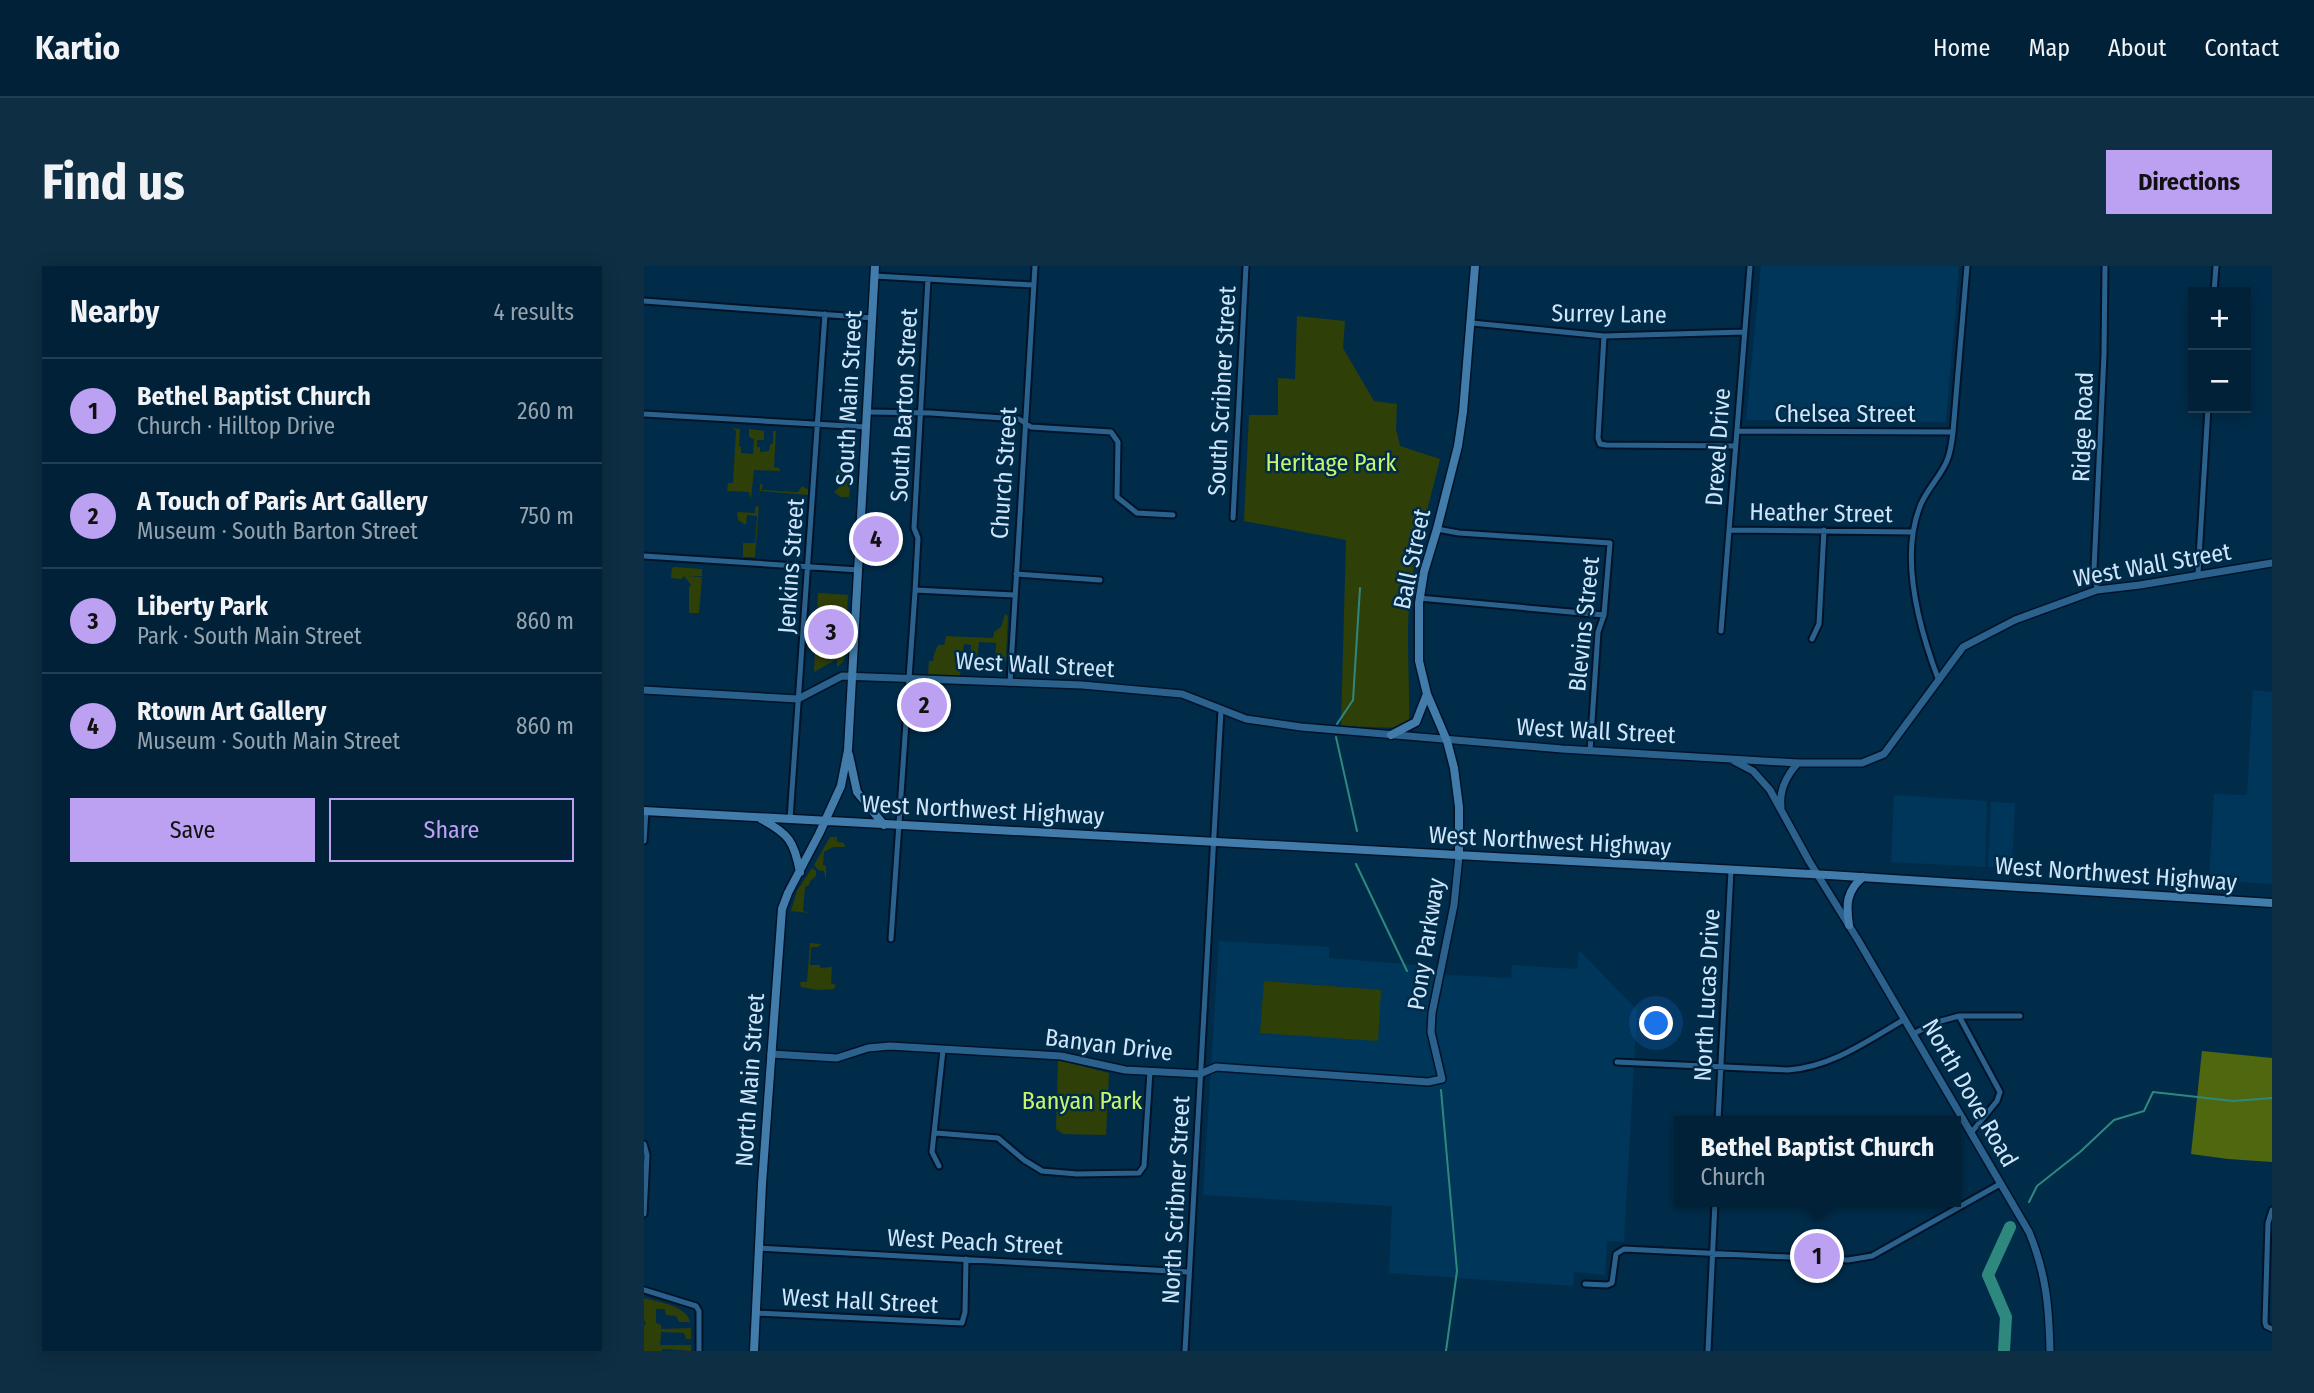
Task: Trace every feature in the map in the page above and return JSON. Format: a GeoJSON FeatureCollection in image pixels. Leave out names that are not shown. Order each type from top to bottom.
{"type":"FeatureCollection","features":[{"type":"Feature","properties":{"kind":"main road","name":"Ball Street"},"geometry":{"type":"LineString","coordinates":[[1459,856],[1459,807],[1454,768],[1447,741],[1427,694],[1419,661],[1419,598],[1458,446],[1472,323],[1475,266]]}},
{"type":"Feature","properties":{"kind":"main road","name":"South Main Street"},"geometry":{"type":"LineString","coordinates":[[825,821],[841,786],[848,750],[875,271]]}},
{"type":"Feature","properties":{"kind":"main road"},"geometry":{"type":"LineString","coordinates":[[1391,735],[1416,722],[1427,694]]}},
{"type":"Feature","properties":{"kind":"main road"},"geometry":{"type":"LineString","coordinates":[[848,750],[857,792],[884,825]]}},
{"type":"Feature","properties":{"kind":"main road","name":"West Northwest Highway"},"geometry":{"type":"LineString","coordinates":[[645,811],[1459,856],[1815,872],[2272,903]]}},
{"type":"Feature","properties":{"kind":"main road"},"geometry":{"type":"LineString","coordinates":[[760,818],[780,829],[793,843],[800,872]]}},
{"type":"Feature","properties":{"kind":"main road","name":"North Main Street"},"geometry":{"type":"LineString","coordinates":[[754,1351],[782,909],[825,821]]}},
{"type":"Feature","properties":{"kind":"main road"},"geometry":{"type":"LineString","coordinates":[[1849,925],[1849,893],[1863,877]]}},
{"type":"Feature","properties":{"kind":"street","name":"Church Street"},"geometry":{"type":"LineString","coordinates":[[1010,683],[1035,266]]}},
{"type":"Feature","properties":{"kind":"street","name":"South Scribner Street"},"geometry":{"type":"LineString","coordinates":[[1233,518],[1246,266]]}},
{"type":"Feature","properties":{"kind":"street","name":"Drexel Drive"},"geometry":{"type":"LineString","coordinates":[[1721,631],[1750,266]]}},
{"type":"Feature","properties":{"kind":"street"},"geometry":{"type":"LineString","coordinates":[[1938,681],[1930,660],[1917,604],[1911,562],[1912,532],[1920,506],[1948,459],[1953,432],[1967,266]]}},
{"type":"Feature","properties":{"kind":"street","name":"Ridge Road"},"geometry":{"type":"LineString","coordinates":[[2097,590],[2094,569],[2104,355],[2105,266]]}},
{"type":"Feature","properties":{"kind":"street"},"geometry":{"type":"LineString","coordinates":[[2214,287],[2216,266]]}},
{"type":"Feature","properties":{"kind":"street"},"geometry":{"type":"LineString","coordinates":[[875,271],[928,279],[1034,285]]}},
{"type":"Feature","properties":{"kind":"street","name":"South Barton Street"},"geometry":{"type":"LineString","coordinates":[[891,939],[918,538],[914,528],[928,279]]}},
{"type":"Feature","properties":{"kind":"street"},"geometry":{"type":"LineString","coordinates":[[644,301],[872,318]]}},
{"type":"Feature","properties":{"kind":"street","name":"Jenkins Street"},"geometry":{"type":"LineString","coordinates":[[790,819],[825,314]]}},
{"type":"Feature","properties":{"kind":"street","name":"Surrey Lane"},"geometry":{"type":"LineString","coordinates":[[1472,323],[1604,337],[1745,332]]}},
{"type":"Feature","properties":{"kind":"street"},"geometry":{"type":"LineString","coordinates":[[1604,337],[1598,438],[1600,444],[1736,446]]}},
{"type":"Feature","properties":{"kind":"street"},"geometry":{"type":"LineString","coordinates":[[867,412],[1018,419],[1031,427],[1111,432],[1118,442],[1117,497],[1137,513],[1172,515]]}},
{"type":"Feature","properties":{"kind":"street"},"geometry":{"type":"LineString","coordinates":[[2198,574],[2208,413]]}},
{"type":"Feature","properties":{"kind":"street"},"geometry":{"type":"LineString","coordinates":[[644,414],[866,427]]}},
{"type":"Feature","properties":{"kind":"street","name":"Chelsea Street"},"geometry":{"type":"LineString","coordinates":[[1737,431],[1953,432]]}},
{"type":"Feature","properties":{"kind":"street","name":"Blevins Street"},"geometry":{"type":"LineString","coordinates":[[1437,529],[1459,533],[1609,542],[1604,615],[1598,632],[1590,751]]}},
{"type":"Feature","properties":{"kind":"street","name":"Heather Street"},"geometry":{"type":"LineString","coordinates":[[1730,530],[1912,532]]}},
{"type":"Feature","properties":{"kind":"street"},"geometry":{"type":"LineString","coordinates":[[1812,639],[1819,624],[1824,530]]}},
{"type":"Feature","properties":{"kind":"street"},"geometry":{"type":"LineString","coordinates":[[644,556],[859,570]]}},
{"type":"Feature","properties":{"kind":"street","name":"West Wall Street"},"geometry":{"type":"LineString","coordinates":[[798,699],[842,676],[1162,691],[1182,694],[1246,719],[1265,723],[1447,741],[1590,751],[1862,764],[1884,754],[1963,647],[2015,620],[2097,590],[2272,563]]}},
{"type":"Feature","properties":{"kind":"street"},"geometry":{"type":"LineString","coordinates":[[1016,574],[1100,580]]}},
{"type":"Feature","properties":{"kind":"street"},"geometry":{"type":"LineString","coordinates":[[915,590],[1014,595]]}},
{"type":"Feature","properties":{"kind":"street"},"geometry":{"type":"LineString","coordinates":[[1419,598],[1604,615]]}},
{"type":"Feature","properties":{"kind":"street"},"geometry":{"type":"LineString","coordinates":[[644,690],[798,699]]}},
{"type":"Feature","properties":{"kind":"street"},"geometry":{"type":"LineString","coordinates":[[1215,842],[1221,710]]}},
{"type":"Feature","properties":{"kind":"street","name":"North Dove Road"},"geometry":{"type":"LineString","coordinates":[[1725,758],[1753,771],[1770,790],[1815,872],[1905,1019],[2029,1232],[2045,1278],[2049,1351]]}},
{"type":"Feature","properties":{"kind":"street"},"geometry":{"type":"LineString","coordinates":[[1782,811],[1780,802],[1784,783],[1798,763]]}},
{"type":"Feature","properties":{"kind":"street"},"geometry":{"type":"LineString","coordinates":[[644,841],[645,811]]}},
{"type":"Feature","properties":{"kind":"street","name":"North Scribner Street"},"geometry":{"type":"LineString","coordinates":[[1185,1351],[1215,842]]}},
{"type":"Feature","properties":{"kind":"street","name":"Pony Parkway"},"geometry":{"type":"LineString","coordinates":[[1442,1079],[1431,1032],[1432,1013],[1454,905],[1459,856]]}},
{"type":"Feature","properties":{"kind":"street","name":"North Lucas Drive"},"geometry":{"type":"LineString","coordinates":[[1718,1116],[1731,870]]}},
{"type":"Feature","properties":{"kind":"street"},"geometry":{"type":"LineString","coordinates":[[1959,1016],[2000,1091],[1997,1101],[1971,1133]]}},
{"type":"Feature","properties":{"kind":"street"},"geometry":{"type":"LineString","coordinates":[[1913,1034],[1937,1022],[1959,1016],[2020,1016]]}},
{"type":"Feature","properties":{"kind":"street"},"geometry":{"type":"LineString","coordinates":[[1617,1062],[1721,1068],[1812,1068],[1829,1063],[1905,1019]]}},
{"type":"Feature","properties":{"kind":"street","name":"Banyan Drive"},"geometry":{"type":"LineString","coordinates":[[771,1054],[837,1058],[877,1046],[1061,1056],[1112,1068],[1200,1074],[1216,1068],[1428,1082],[1442,1079]]}},
{"type":"Feature","properties":{"kind":"street"},"geometry":{"type":"LineString","coordinates":[[939,1166],[932,1152],[943,1050]]}},
{"type":"Feature","properties":{"kind":"street"},"geometry":{"type":"LineString","coordinates":[[936,1133],[998,1138],[1042,1171],[1077,1174],[1139,1173],[1144,1166],[1150,1071]]}},
{"type":"Feature","properties":{"kind":"street"},"geometry":{"type":"LineString","coordinates":[[644,1144],[648,1155],[644,1214]]}},
{"type":"Feature","properties":{"kind":"street"},"geometry":{"type":"LineString","coordinates":[[1961,1206],[2000,1184]]}},
{"type":"Feature","properties":{"kind":"street"},"geometry":{"type":"LineString","coordinates":[[1708,1351],[1715,1207]]}},
{"type":"Feature","properties":{"kind":"street"},"geometry":{"type":"LineString","coordinates":[[1585,1284],[1612,1283],[1616,1254],[1623,1250],[1835,1260],[1872,1256],[1959,1207]]}},
{"type":"Feature","properties":{"kind":"street"},"geometry":{"type":"LineString","coordinates":[[2272,1210],[2268,1223],[2265,1322],[2266,1326],[2272,1329]]}},
{"type":"Feature","properties":{"kind":"street","name":"West Peach Street"},"geometry":{"type":"LineString","coordinates":[[759,1248],[1188,1272]]}},
{"type":"Feature","properties":{"kind":"street","name":"West Hall Street"},"geometry":{"type":"LineString","coordinates":[[756,1313],[962,1323],[965,1312],[966,1259]]}},
{"type":"Feature","properties":{"kind":"street"},"geometry":{"type":"LineString","coordinates":[[644,1290],[691,1303],[699,1311],[699,1351]]}},
{"type":"Feature","properties":{"kind":"shaded area"},"geometry":{"type":"Polygon","coordinates":[[[1761,266],[1959,266],[1946,422],[1746,420],[1761,266]]]}},
{"type":"Feature","properties":{"kind":"shaded area"},"geometry":{"type":"Polygon","coordinates":[[[2253,690],[2272,692],[2272,884],[2209,880],[2214,794],[2247,795],[2253,690]]]}},
{"type":"Feature","properties":{"kind":"shaded area"},"geometry":{"type":"Polygon","coordinates":[[[1894,795],[1987,801],[1985,867],[1891,862],[1894,795]]]}},
{"type":"Feature","properties":{"kind":"shaded area"},"geometry":{"type":"Polygon","coordinates":[[[1991,802],[2015,803],[2012,868],[1988,867],[1991,802]]]}},
{"type":"Feature","properties":{"kind":"shaded area"},"geometry":{"type":"Polygon","coordinates":[[[1219,941],[1329,947],[1329,958],[1429,966],[1429,974],[1511,978],[1512,965],[1577,969],[1579,950],[1637,1010],[1624,1242],[1607,1241],[1605,1275],[1574,1272],[1573,1286],[1389,1273],[1392,1206],[1203,1195],[1219,941]]]}},
{"type":"Feature","properties":{"kind":"green space","name":"Heritage Park"},"geometry":{"type":"Polygon","coordinates":[[[1297,316],[1345,321],[1343,348],[1374,401],[1397,404],[1396,429],[1400,446],[1440,459],[1411,586],[1408,637],[1409,721],[1401,728],[1341,726],[1346,540],[1244,521],[1249,415],[1278,415],[1278,378],[1295,379],[1297,316]]]}},
{"type":"Feature","properties":{"kind":"green space"},"geometry":{"type":"Polygon","coordinates":[[[732,428],[740,429],[741,453],[753,454],[754,439],[749,437],[749,429],[764,431],[764,440],[757,440],[760,452],[769,451],[773,443],[773,431],[776,431],[774,467],[780,471],[754,470],[751,499],[749,492],[727,491],[728,483],[733,483],[736,431],[732,428]]]}},
{"type":"Feature","properties":{"kind":"green space"},"geometry":{"type":"Polygon","coordinates":[[[841,468],[852,471],[849,497],[841,497],[834,492],[843,483],[836,472],[841,468]]]}},
{"type":"Feature","properties":{"kind":"green space"},"geometry":{"type":"Polygon","coordinates":[[[760,484],[763,485],[761,490],[798,492],[802,486],[809,490],[809,495],[760,491],[759,502],[760,484]]]}},
{"type":"Feature","properties":{"kind":"green space"},"geometry":{"type":"Polygon","coordinates":[[[759,506],[755,557],[743,557],[743,543],[755,543],[757,516],[747,515],[746,525],[738,520],[737,512],[755,513],[755,507],[759,506]]]}},
{"type":"Feature","properties":{"kind":"green space"},"geometry":{"type":"Polygon","coordinates":[[[672,568],[702,569],[702,576],[686,577],[702,577],[699,613],[689,613],[691,585],[684,576],[681,579],[671,578],[672,568]]]}},
{"type":"Feature","properties":{"kind":"green space"},"geometry":{"type":"Polygon","coordinates":[[[818,593],[848,595],[846,638],[842,663],[837,667],[837,659],[814,672],[818,593]]]}},
{"type":"Feature","properties":{"kind":"green space"},"geometry":{"type":"Polygon","coordinates":[[[1005,614],[1008,616],[1006,661],[995,660],[996,643],[979,642],[977,658],[971,658],[971,645],[964,644],[960,676],[928,675],[929,661],[933,661],[938,645],[944,645],[946,636],[993,638],[994,632],[1001,627],[1005,614]]]}},
{"type":"Feature","properties":{"kind":"green space"},"geometry":{"type":"Polygon","coordinates":[[[830,837],[837,837],[837,842],[844,843],[845,847],[833,847],[824,852],[826,880],[824,871],[818,870],[814,865],[830,837]]]}},
{"type":"Feature","properties":{"kind":"green space"},"geometry":{"type":"Polygon","coordinates":[[[812,868],[816,871],[816,876],[805,887],[803,911],[809,913],[791,911],[797,891],[812,868]]]}},
{"type":"Feature","properties":{"kind":"green space"},"geometry":{"type":"Polygon","coordinates":[[[810,943],[821,944],[811,947],[810,965],[832,967],[831,983],[836,985],[834,989],[801,987],[800,982],[807,982],[810,943]]]}},
{"type":"Feature","properties":{"kind":"green space"},"geometry":{"type":"Polygon","coordinates":[[[1264,981],[1381,990],[1378,1041],[1260,1033],[1264,981]]]}},
{"type":"Feature","properties":{"kind":"green space"},"geometry":{"type":"Polygon","coordinates":[[[2202,1051],[2272,1058],[2272,1162],[2191,1154],[2202,1051]]]}},
{"type":"Feature","properties":{"kind":"green space","name":"Banyan Park"},"geometry":{"type":"Polygon","coordinates":[[[1058,1060],[1109,1073],[1106,1135],[1063,1134],[1056,1129],[1058,1060]]]}},
{"type":"Feature","properties":{"kind":"green space"},"geometry":{"type":"Polygon","coordinates":[[[644,1298],[684,1312],[690,1322],[679,1322],[676,1316],[666,1315],[665,1309],[656,1309],[656,1323],[661,1325],[661,1329],[691,1328],[691,1339],[686,1339],[684,1333],[661,1332],[660,1345],[691,1345],[691,1351],[644,1351],[644,1298]]]}},
{"type":"Feature","properties":{"kind":"waterway"},"geometry":{"type":"LineString","coordinates":[[1337,724],[1353,700],[1360,588]]}},
{"type":"Feature","properties":{"kind":"waterway"},"geometry":{"type":"LineString","coordinates":[[1336,737],[1357,831]]}},
{"type":"Feature","properties":{"kind":"waterway"},"geometry":{"type":"LineString","coordinates":[[1356,864],[1407,971]]}},
{"type":"Feature","properties":{"kind":"waterway"},"geometry":{"type":"LineString","coordinates":[[1441,1090],[1457,1271],[1446,1351]]}},
{"type":"Feature","properties":{"kind":"waterway"},"geometry":{"type":"LineString","coordinates":[[2029,1202],[2037,1186],[2080,1152],[2114,1120],[2144,1111],[2153,1092],[2233,1101],[2272,1098]]}},
{"type":"Feature","properties":{"kind":"waterway"},"geometry":{"type":"LineString","coordinates":[[2004,1351],[2006,1317],[1988,1275],[2010,1227]]}},
{"type":"Feature","properties":{"kind":"place","name":"Rtown Art Gallery"},"geometry":{"type":"Point","coordinates":[876,539]}},
{"type":"Feature","properties":{"kind":"place","name":"Liberty Park"},"geometry":{"type":"Point","coordinates":[831,632]}},
{"type":"Feature","properties":{"kind":"place","name":"A Touch of Paris Art Gallery"},"geometry":{"type":"Point","coordinates":[924,705]}},
{"type":"Feature","properties":{"kind":"place","name":"Bethel Baptist Church"},"geometry":{"type":"Point","coordinates":[1817,1256]}}]}
